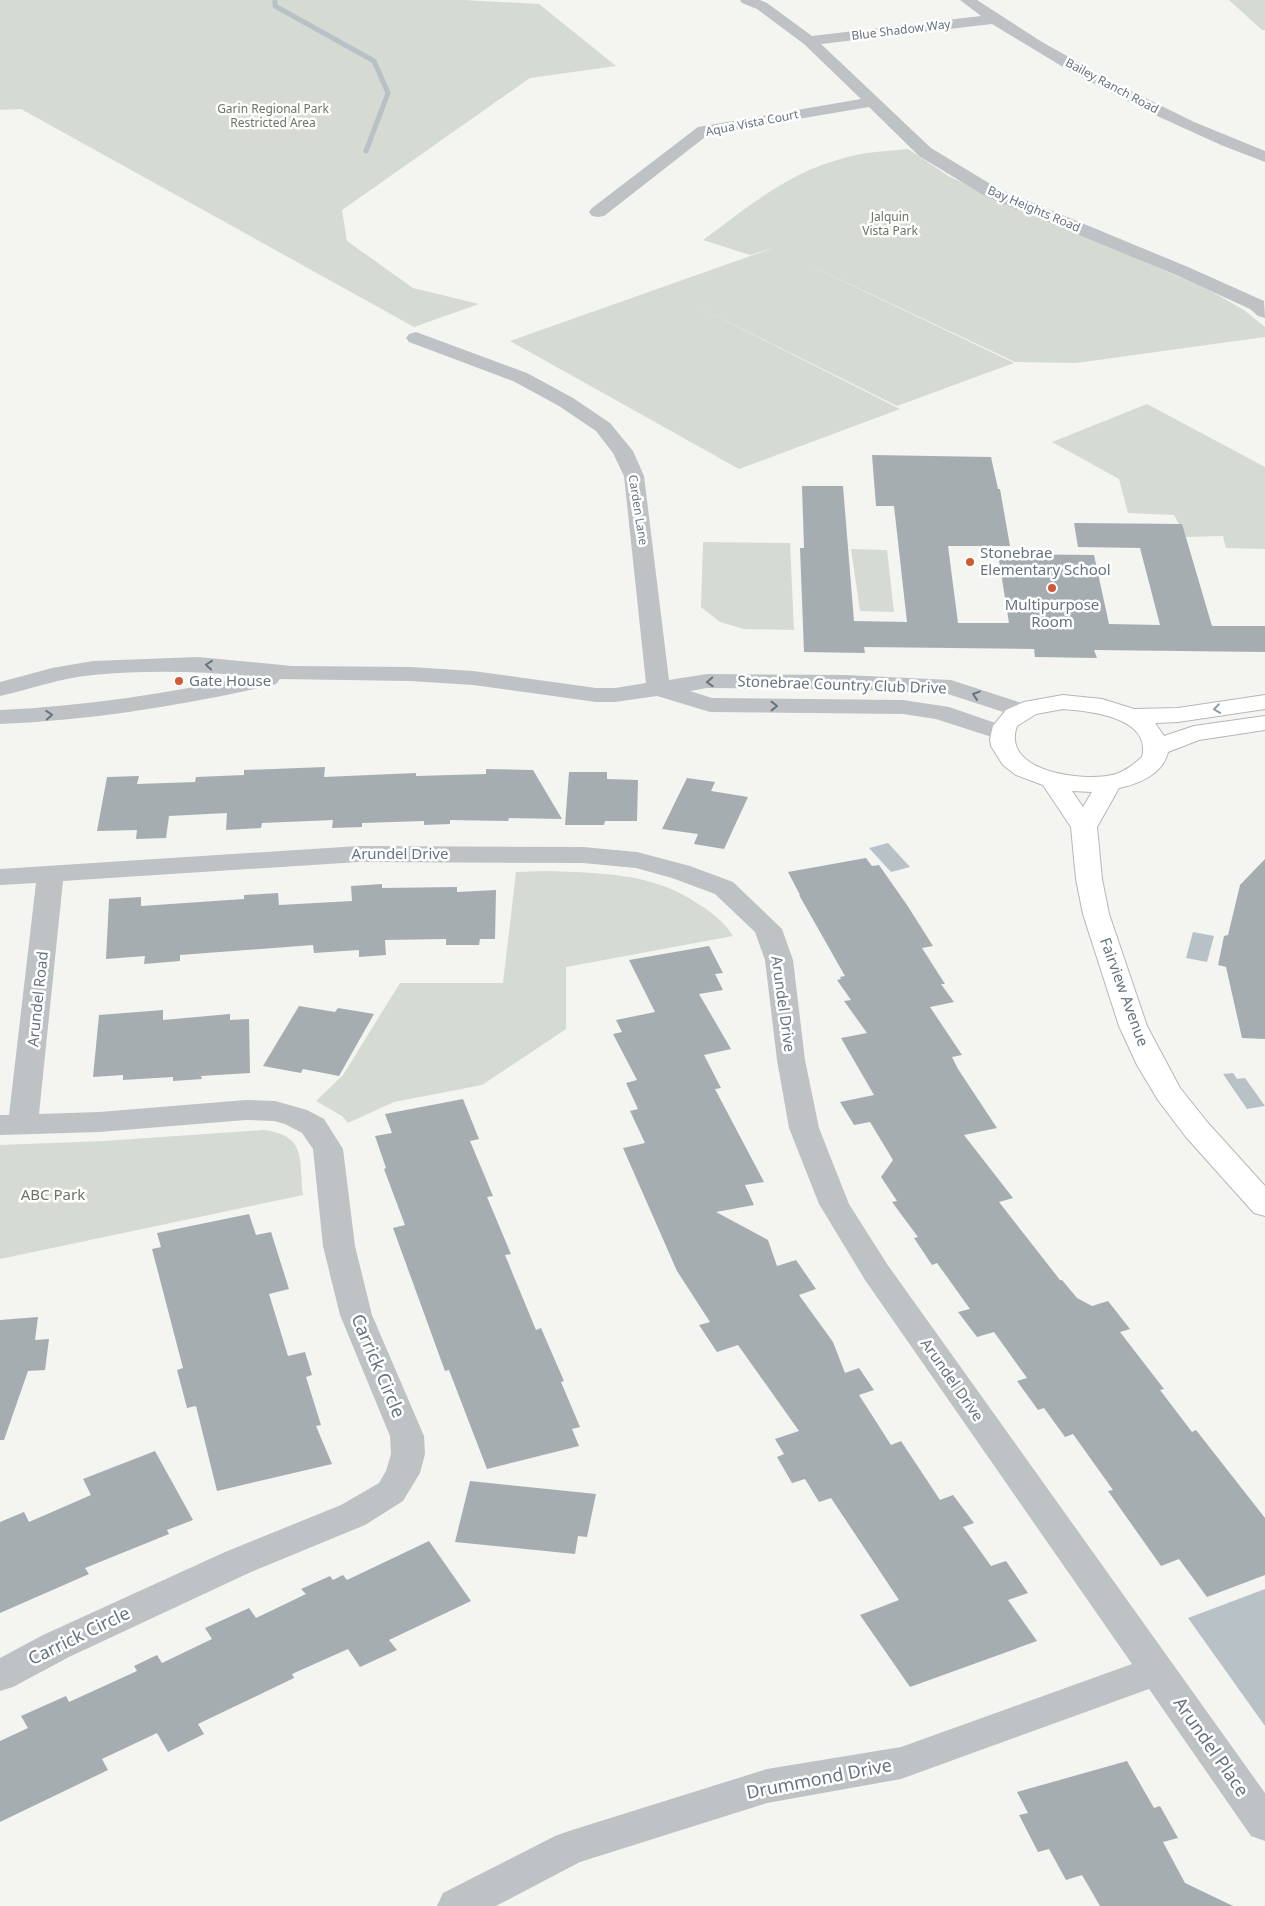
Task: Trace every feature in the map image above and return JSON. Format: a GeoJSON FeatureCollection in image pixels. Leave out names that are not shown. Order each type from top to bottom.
{"type":"FeatureCollection","features":[{"type":"Feature","properties":{"kind":"main road"},"geometry":{"type":"LineString","coordinates":[[1063,702],[1079,703],[1110,708],[1129,716],[1153,737],[1156,748],[1153,760],[1144,770],[1130,778],[1110,783],[1092,785],[1052,780],[1029,772],[1012,760],[1002,747],[1001,734],[1008,721],[1022,711],[1041,705],[1063,702]]}},
{"type":"Feature","properties":{"kind":"main road"},"geometry":{"type":"LineString","coordinates":[[1129,716],[1178,715],[1265,702]]}},
{"type":"Feature","properties":{"kind":"main road"},"geometry":{"type":"LineString","coordinates":[[1156,748],[1194,733],[1265,723]]}},
{"type":"Feature","properties":{"kind":"main road","name":"Fairview Avenue"},"geometry":{"type":"LineString","coordinates":[[1052,780],[1084,827],[1089,879],[1096,914],[1133,1026],[1152,1065],[1168,1093],[1196,1130],[1265,1206]]}},
{"type":"Feature","properties":{"kind":"main road"},"geometry":{"type":"LineString","coordinates":[[1084,827],[1110,783]]}},
{"type":"Feature","properties":{"kind":"street"},"geometry":{"type":"LineString","coordinates":[[747,0],[762,6],[809,41]]}},
{"type":"Feature","properties":{"kind":"street","name":"Bailey Ranch Road"},"geometry":{"type":"LineString","coordinates":[[967,0],[994,19],[1103,83],[1226,142],[1265,158]]}},
{"type":"Feature","properties":{"kind":"street","name":"Blue Shadow Way"},"geometry":{"type":"LineString","coordinates":[[809,41],[994,19]]}},
{"type":"Feature","properties":{"kind":"street","name":"Bay Heights Road"},"geometry":{"type":"LineString","coordinates":[[809,41],[926,152],[991,192],[1182,271],[1257,305],[1265,312]]}},
{"type":"Feature","properties":{"kind":"street","name":"Aqua Vista Court"},"geometry":{"type":"LineString","coordinates":[[598,212],[704,130],[872,102]]}},
{"type":"Feature","properties":{"kind":"street","name":"Carden Lane"},"geometry":{"type":"LineString","coordinates":[[416,338],[520,377],[566,402],[603,428],[623,452],[634,476],[646,560],[658,688]]}},
{"type":"Feature","properties":{"kind":"street","name":"Stonebrae Country Club Drive"},"geometry":{"type":"LineString","coordinates":[[0,689],[52,674],[93,668],[198,664],[292,673],[410,674],[472,678],[615,695],[707,681],[845,682],[951,687],[1022,711]]}},
{"type":"Feature","properties":{"kind":"street"},"geometry":{"type":"LineString","coordinates":[[93,668],[102,708]]}},
{"type":"Feature","properties":{"kind":"street","name":"Stonebrae Country Club Drive"},"geometry":{"type":"LineString","coordinates":[[0,717],[61,714],[198,694],[292,673]]}},
{"type":"Feature","properties":{"kind":"street","name":"Stonebrae Country Club Drive"},"geometry":{"type":"LineString","coordinates":[[658,688],[710,706],[903,707],[940,712],[1001,734]]}},
{"type":"Feature","properties":{"kind":"street","name":"Arundel Drive"},"geometry":{"type":"LineString","coordinates":[[0,877],[359,854],[583,855],[637,860],[681,872],[724,888],[768,929],[779,960],[791,1060],[804,1128],[834,1204],[876,1272],[1157,1671]]}},
{"type":"Feature","properties":{"kind":"street","name":"Arundel Road"},"geometry":{"type":"LineString","coordinates":[[12,1124],[50,874]]}},
{"type":"Feature","properties":{"kind":"street","name":"Carrick Circle"},"geometry":{"type":"LineString","coordinates":[[0,1676],[56,1646],[238,1562],[352,1515],[391,1492],[403,1473],[408,1454],[407,1436],[356,1315],[350,1295],[339,1246],[328,1149],[313,1126],[296,1117],[275,1111],[246,1110],[98,1122],[12,1124]]}},
{"type":"Feature","properties":{"kind":"street","name":"Arundel Place"},"geometry":{"type":"LineString","coordinates":[[1157,1671],[1265,1824]]}},
{"type":"Feature","properties":{"kind":"street","name":"Drummond Drive"},"geometry":{"type":"LineString","coordinates":[[457,1906],[569,1848],[766,1786],[901,1763],[1157,1671]]}},
{"type":"Feature","properties":{"kind":"green space","name":"Garin Regional Park Restricted Area"},"geometry":{"type":"Polygon","coordinates":[[[0,0],[464,0],[539,4],[616,66],[530,78],[342,210],[347,241],[413,288],[479,304],[414,327],[21,109],[0,110],[0,0]]]}},
{"type":"Feature","properties":{"kind":"green space"},"geometry":{"type":"Polygon","coordinates":[[[1229,0],[1265,0],[1265,30],[1262,30],[1229,0]]]}},
{"type":"Feature","properties":{"kind":"green space","name":"Jalquin Vista Park"},"geometry":{"type":"Polygon","coordinates":[[[908,149],[950,177],[1209,290],[1244,310],[1265,327],[1265,337],[1076,363],[1015,362],[803,262],[1014,363],[897,406],[698,307],[900,409],[739,469],[510,341],[773,248],[750,255],[703,240],[769,192],[804,172],[823,164],[852,156],[908,149]]]}},
{"type":"Feature","properties":{"kind":"green space"},"geometry":{"type":"Polygon","coordinates":[[[1147,404],[1265,467],[1265,549],[1226,548],[1223,536],[1186,537],[1174,515],[1128,513],[1119,479],[1052,442],[1147,404]]]}},
{"type":"Feature","properties":{"kind":"green space"},"geometry":{"type":"Polygon","coordinates":[[[703,542],[790,543],[794,630],[744,629],[720,622],[701,607],[703,542]]]}},
{"type":"Feature","properties":{"kind":"green space"},"geometry":{"type":"Polygon","coordinates":[[[851,549],[887,550],[894,612],[860,611],[851,549]]]}},
{"type":"Feature","properties":{"kind":"green space"},"geometry":{"type":"Polygon","coordinates":[[[545,871],[625,876],[664,886],[682,894],[710,911],[733,936],[566,967],[566,1029],[482,1085],[394,1102],[348,1123],[342,1116],[316,1101],[343,1075],[400,983],[503,983],[516,872],[545,871]]]}},
{"type":"Feature","properties":{"kind":"green space","name":"ABC Park"},"geometry":{"type":"Polygon","coordinates":[[[264,1130],[278,1133],[288,1138],[294,1144],[300,1160],[303,1195],[0,1259],[0,1145],[104,1141],[264,1130]]]}},
{"type":"Feature","properties":{"kind":"shaded area"},"geometry":{"type":"Polygon","coordinates":[[[888,843],[910,867],[891,872],[869,848],[888,843]]]}},
{"type":"Feature","properties":{"kind":"shaded area"},"geometry":{"type":"Polygon","coordinates":[[[1193,932],[1214,936],[1207,962],[1186,958],[1193,932]]]}},
{"type":"Feature","properties":{"kind":"shaded area"},"geometry":{"type":"Polygon","coordinates":[[[1233,1073],[1237,1079],[1245,1078],[1265,1106],[1247,1109],[1223,1074],[1233,1073]]]}},
{"type":"Feature","properties":{"kind":"shaded area"},"geometry":{"type":"Polygon","coordinates":[[[1265,1589],[1265,1726],[1188,1618],[1265,1589]]]}},
{"type":"Feature","properties":{"kind":"building"},"geometry":{"type":"Polygon","coordinates":[[[872,455],[991,457],[998,489],[1000,489],[1010,546],[948,546],[958,623],[1009,623],[998,554],[1094,555],[1109,624],[1160,625],[1140,548],[1078,547],[1074,523],[1182,524],[1212,626],[1265,626],[1265,652],[1094,650],[1097,658],[1035,657],[1034,649],[864,647],[865,653],[804,652],[800,548],[804,548],[802,486],[843,486],[854,621],[907,622],[894,506],[876,506],[872,455]]]}},
{"type":"Feature","properties":{"kind":"building"},"geometry":{"type":"Polygon","coordinates":[[[325,767],[324,777],[416,773],[416,776],[486,774],[486,769],[533,770],[562,819],[509,818],[508,821],[450,820],[450,824],[424,825],[424,821],[362,823],[362,827],[332,828],[333,820],[262,823],[261,828],[226,830],[227,813],[169,816],[166,838],[136,839],[137,830],[97,831],[107,777],[139,776],[137,784],[195,782],[196,777],[244,775],[244,770],[325,767]]]}},
{"type":"Feature","properties":{"kind":"building"},"geometry":{"type":"Polygon","coordinates":[[[569,772],[607,772],[607,779],[638,780],[637,821],[605,821],[604,825],[565,825],[569,772]]]}},
{"type":"Feature","properties":{"kind":"building"},"geometry":{"type":"Polygon","coordinates":[[[687,778],[715,782],[711,791],[748,797],[724,849],[694,844],[698,834],[662,829],[687,778]]]}},
{"type":"Feature","properties":{"kind":"building"},"geometry":{"type":"Polygon","coordinates":[[[866,858],[872,866],[879,865],[933,946],[922,948],[945,984],[941,984],[954,1002],[930,1007],[962,1055],[952,1057],[958,1069],[997,1128],[964,1135],[1013,1198],[999,1202],[1060,1280],[1077,1298],[1092,1306],[1108,1301],[1130,1329],[1120,1332],[1164,1389],[1160,1390],[1192,1432],[1196,1430],[1265,1518],[1265,1575],[1207,1597],[1179,1559],[1161,1566],[1108,1491],[1113,1490],[1073,1434],[1065,1437],[1044,1408],[1038,1410],[1017,1381],[1027,1378],[994,1332],[977,1337],[958,1312],[970,1309],[937,1263],[932,1265],[914,1238],[918,1237],[892,1202],[897,1201],[881,1177],[893,1160],[870,1122],[854,1125],[840,1102],[874,1095],[841,1038],[867,1033],[844,1001],[851,1000],[837,980],[845,976],[788,872],[866,858]]]}},
{"type":"Feature","properties":{"kind":"building"},"geometry":{"type":"Polygon","coordinates":[[[1265,859],[1265,1039],[1242,1038],[1226,967],[1218,965],[1224,936],[1228,935],[1240,885],[1265,859]]]}},
{"type":"Feature","properties":{"kind":"building"},"geometry":{"type":"Polygon","coordinates":[[[382,884],[382,888],[457,887],[457,892],[496,890],[495,939],[480,939],[479,945],[446,945],[446,939],[385,940],[386,955],[359,957],[359,950],[314,953],[313,945],[180,955],[180,961],[144,964],[145,956],[106,959],[109,899],[141,897],[141,906],[244,899],[244,895],[278,893],[279,905],[352,901],[351,886],[382,884]]]}},
{"type":"Feature","properties":{"kind":"building"},"geometry":{"type":"Polygon","coordinates":[[[709,946],[723,973],[715,974],[723,990],[699,994],[731,1049],[704,1055],[721,1088],[715,1089],[764,1182],[745,1185],[754,1205],[716,1212],[768,1240],[777,1266],[796,1260],[816,1289],[799,1295],[833,1342],[845,1373],[859,1368],[874,1390],[859,1395],[891,1445],[901,1441],[940,1500],[953,1495],[974,1523],[963,1527],[991,1566],[1006,1561],[1028,1593],[1008,1600],[1037,1641],[910,1687],[860,1615],[899,1600],[831,1498],[819,1502],[805,1479],[792,1483],[777,1457],[784,1454],[775,1439],[799,1431],[738,1345],[717,1352],[699,1325],[710,1322],[677,1271],[623,1148],[645,1143],[630,1111],[638,1109],[626,1083],[637,1080],[613,1034],[622,1032],[616,1020],[655,1012],[629,960],[709,946]]]}},
{"type":"Feature","properties":{"kind":"building"},"geometry":{"type":"Polygon","coordinates":[[[299,1006],[335,1012],[338,1008],[374,1014],[339,1076],[303,1069],[301,1073],[263,1066],[299,1006]]]}},
{"type":"Feature","properties":{"kind":"building"},"geometry":{"type":"Polygon","coordinates":[[[163,1010],[163,1020],[230,1014],[230,1020],[249,1019],[250,1073],[201,1076],[202,1079],[173,1081],[173,1077],[123,1080],[123,1075],[93,1077],[99,1015],[163,1010]]]}},
{"type":"Feature","properties":{"kind":"building"},"geometry":{"type":"Polygon","coordinates":[[[463,1099],[479,1139],[470,1141],[493,1196],[487,1197],[511,1254],[505,1255],[536,1330],[541,1328],[564,1381],[561,1382],[580,1427],[572,1429],[579,1446],[487,1469],[449,1370],[445,1371],[393,1228],[405,1225],[384,1169],[386,1168],[375,1136],[392,1133],[385,1114],[463,1099]]]}},
{"type":"Feature","properties":{"kind":"building"},"geometry":{"type":"Polygon","coordinates":[[[249,1214],[256,1235],[271,1232],[289,1289],[269,1294],[288,1356],[305,1352],[312,1375],[306,1377],[321,1425],[316,1426],[332,1464],[217,1491],[196,1406],[187,1408],[177,1370],[183,1368],[152,1249],[161,1247],[157,1233],[249,1214]]]}},
{"type":"Feature","properties":{"kind":"building"},"geometry":{"type":"Polygon","coordinates":[[[38,1317],[35,1340],[49,1339],[45,1370],[28,1371],[4,1440],[0,1440],[0,1320],[38,1317]]]}},
{"type":"Feature","properties":{"kind":"building"},"geometry":{"type":"Polygon","coordinates":[[[155,1451],[193,1520],[167,1530],[169,1534],[85,1568],[89,1574],[0,1613],[0,1522],[24,1512],[29,1522],[91,1495],[83,1479],[155,1451]]]}},
{"type":"Feature","properties":{"kind":"building"},"geometry":{"type":"Polygon","coordinates":[[[470,1481],[596,1494],[587,1537],[578,1536],[575,1554],[455,1542],[470,1481]]]}},
{"type":"Feature","properties":{"kind":"building"},"geometry":{"type":"Polygon","coordinates":[[[429,1541],[471,1601],[389,1640],[397,1650],[360,1667],[348,1649],[292,1674],[294,1678],[198,1724],[204,1734],[168,1752],[157,1733],[102,1759],[108,1770],[0,1822],[0,1741],[28,1728],[21,1716],[66,1696],[69,1702],[137,1671],[134,1666],[157,1655],[162,1663],[212,1639],[205,1628],[249,1608],[256,1618],[306,1594],[301,1589],[330,1576],[333,1580],[343,1575],[347,1580],[429,1541]]]}},
{"type":"Feature","properties":{"kind":"building"},"geometry":{"type":"Polygon","coordinates":[[[1127,1761],[1154,1808],[1160,1806],[1178,1838],[1163,1842],[1185,1883],[1233,1906],[1100,1906],[1082,1875],[1066,1880],[1049,1849],[1038,1852],[1019,1815],[1028,1813],[1017,1792],[1127,1761]]]}},
{"type":"Feature","properties":{"kind":"waterway"},"geometry":{"type":"LineString","coordinates":[[275,0],[275,6],[374,61],[388,93],[366,151]]}},
{"type":"Feature","properties":{"kind":"place","name":"Stonebrae Elementary School"},"geometry":{"type":"Point","coordinates":[970,562]}},
{"type":"Feature","properties":{"kind":"place","name":"Multipurpose Room"},"geometry":{"type":"Point","coordinates":[1052,588]}},
{"type":"Feature","properties":{"kind":"place","name":"Gate House"},"geometry":{"type":"Point","coordinates":[179,681]}}]}
